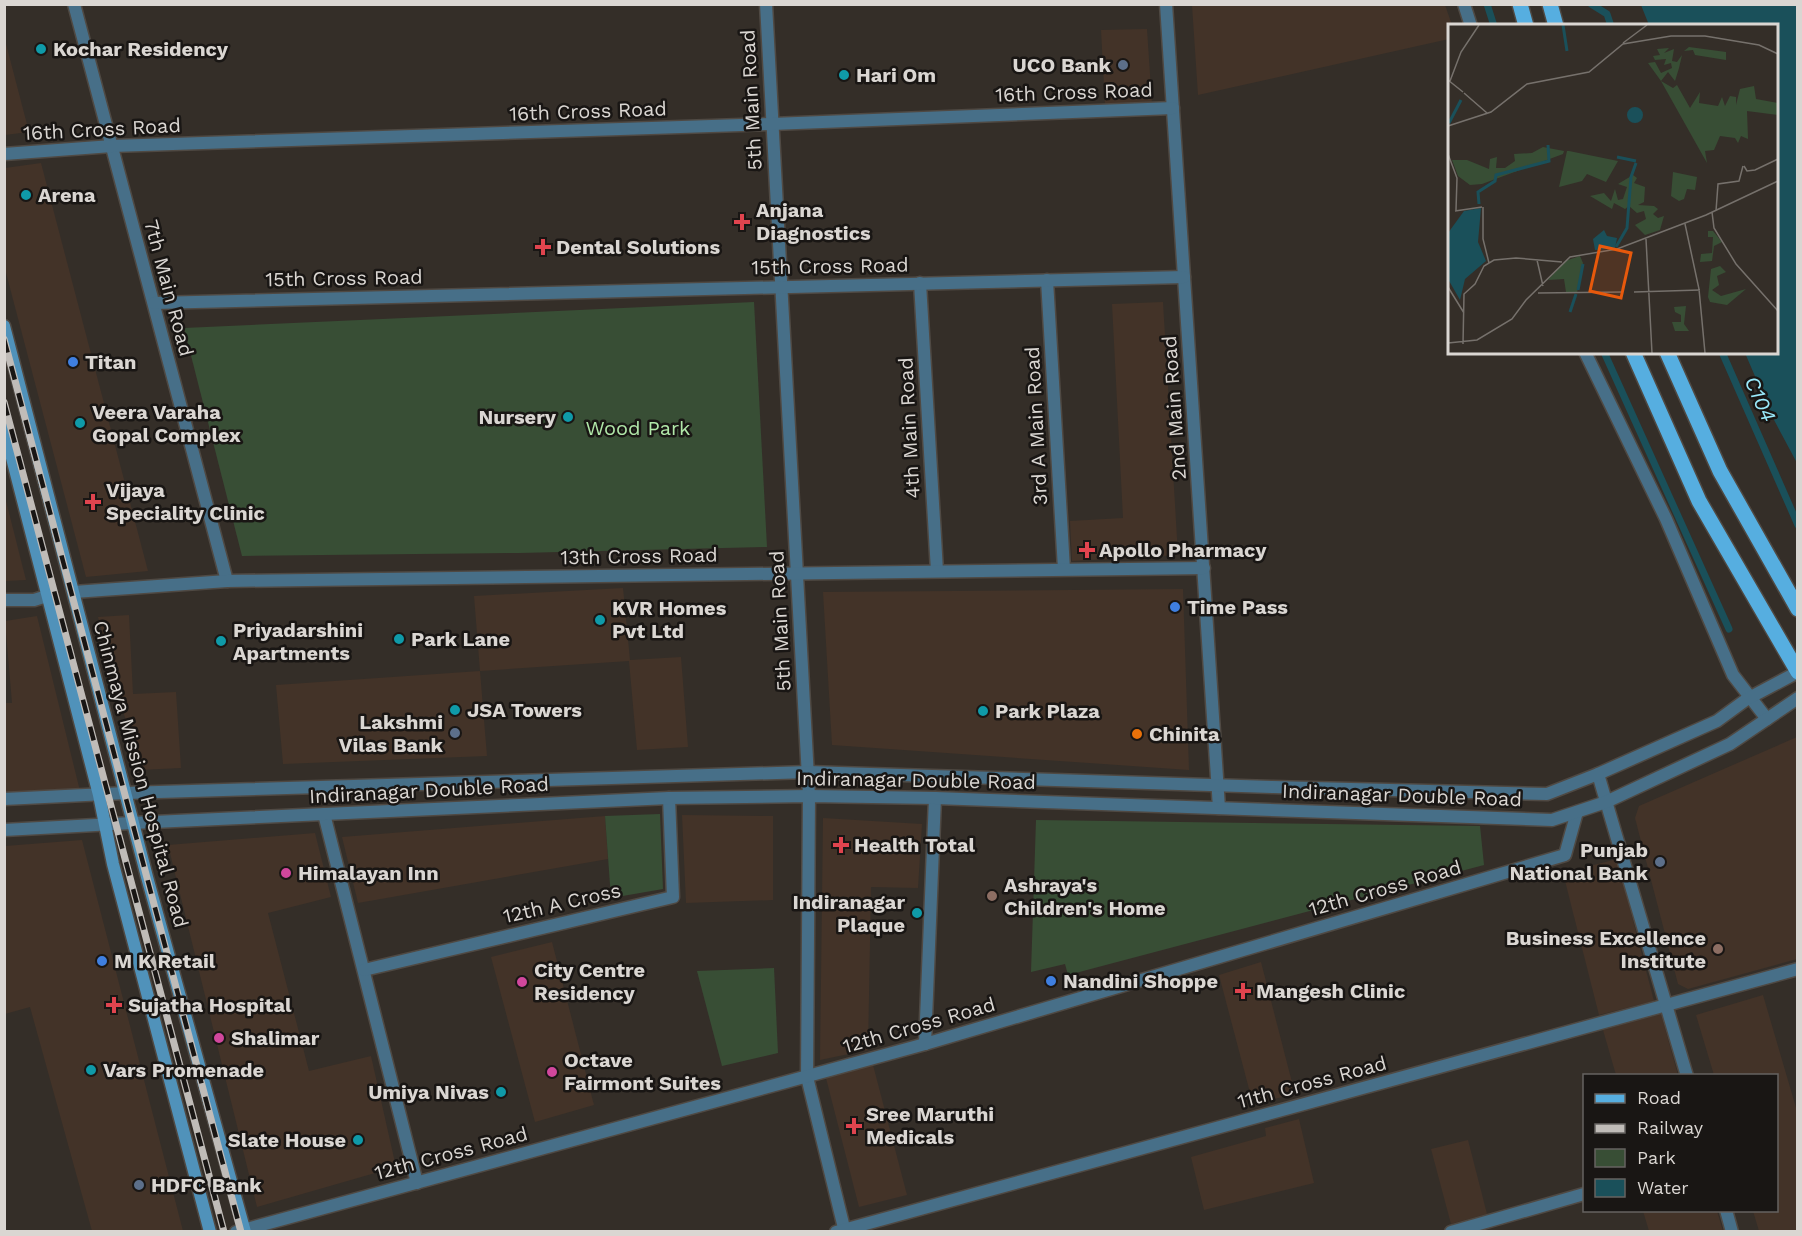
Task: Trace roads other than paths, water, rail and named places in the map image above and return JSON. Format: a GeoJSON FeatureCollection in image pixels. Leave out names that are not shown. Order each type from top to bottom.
{"type":"FeatureCollection","features":[{"type":"Feature","properties":{"kind":"main road"},"geometry":{"type":"LineString","coordinates":[[1520,4],[1525,24]]}},
{"type":"Feature","properties":{"kind":"main road"},"geometry":{"type":"LineString","coordinates":[[1550,4],[1555,24]]}},
{"type":"Feature","properties":{"kind":"main road","name":"Chinmaya Mission Hospital Road"},"geometry":{"type":"LineString","coordinates":[[4,326],[132,823],[242,1231]]}},
{"type":"Feature","properties":{"kind":"main road"},"geometry":{"type":"LineString","coordinates":[[1634,354],[1699,501],[1797,672]]}},
{"type":"Feature","properties":{"kind":"main road"},"geometry":{"type":"LineString","coordinates":[[1668,354],[1720,471],[1797,609]]}},
{"type":"Feature","properties":{"kind":"main road"},"geometry":{"type":"LineString","coordinates":[[4,427],[7,448],[99,795],[104,825],[210,1232]]}},
{"type":"Feature","properties":{"kind":"street","name":"7th Main Road"},"geometry":{"type":"LineString","coordinates":[[74,4],[227,581]]}},
{"type":"Feature","properties":{"kind":"street","name":"5th Main Road"},"geometry":{"type":"LineString","coordinates":[[766,4],[809,796],[807,1077],[842,1231]]}},
{"type":"Feature","properties":{"kind":"street","name":"2nd Main Road"},"geometry":{"type":"LineString","coordinates":[[1166,4],[1219,808]]}},
{"type":"Feature","properties":{"kind":"street"},"geometry":{"type":"LineString","coordinates":[[1464,4],[1470,24]]}},
{"type":"Feature","properties":{"kind":"street","name":"16th Cross Road"},"geometry":{"type":"LineString","coordinates":[[4,154],[112,146],[1173,108]]}},
{"type":"Feature","properties":{"kind":"street","name":"15th Cross Road"},"geometry":{"type":"LineString","coordinates":[[154,303],[1184,277]]}},
{"type":"Feature","properties":{"kind":"street","name":"3rd A Main Road"},"geometry":{"type":"LineString","coordinates":[[1047,280],[1064,569]]}},
{"type":"Feature","properties":{"kind":"street","name":"4th Main Road"},"geometry":{"type":"LineString","coordinates":[[920,283],[937,571]]}},
{"type":"Feature","properties":{"kind":"street"},"geometry":{"type":"LineString","coordinates":[[1586,354],[1666,519],[1733,675],[1767,719]]}},
{"type":"Feature","properties":{"kind":"street","name":"13th Cross Road"},"geometry":{"type":"LineString","coordinates":[[74,592],[227,581],[1204,568]]}},
{"type":"Feature","properties":{"kind":"street"},"geometry":{"type":"LineString","coordinates":[[4,600],[34,600],[47,596]]}},
{"type":"Feature","properties":{"kind":"street","name":"Indiranagar Double Road"},"geometry":{"type":"LineString","coordinates":[[4,799],[126,793],[808,772],[1547,794],[1717,721],[1750,697],[1797,672]]}},
{"type":"Feature","properties":{"kind":"street","name":"Indiranagar Double Road"},"geometry":{"type":"LineString","coordinates":[[4,830],[669,798],[809,796],[935,798],[1552,820],[1606,802],[1730,744],[1797,698]]}},
{"type":"Feature","properties":{"kind":"street"},"geometry":{"type":"LineString","coordinates":[[1598,774],[1686,1074]]}},
{"type":"Feature","properties":{"kind":"street","name":"12th A Cross"},"geometry":{"type":"LineString","coordinates":[[364,970],[673,897],[669,798]]}},
{"type":"Feature","properties":{"kind":"street"},"geometry":{"type":"LineString","coordinates":[[925,1044],[935,798]]}},
{"type":"Feature","properties":{"kind":"street","name":"12th Cross Road"},"geometry":{"type":"LineString","coordinates":[[242,1231],[925,1044],[1565,855],[1577,812]]}},
{"type":"Feature","properties":{"kind":"street"},"geometry":{"type":"LineString","coordinates":[[324,814],[417,1183]]}},
{"type":"Feature","properties":{"kind":"street","name":"11th Cross Road"},"geometry":{"type":"LineString","coordinates":[[842,1231],[1797,969]]}},
{"type":"Feature","properties":{"kind":"street"},"geometry":{"type":"LineString","coordinates":[[1451,1232],[1583,1194]]}},
{"type":"Feature","properties":{"kind":"street"},"geometry":{"type":"LineString","coordinates":[[1727,1212],[1732,1232]]}},
{"type":"Feature","properties":{"kind":"water"},"geometry":{"type":"Polygon","coordinates":[[[1641,5],[1797,5],[1797,463],[1773,418],[1745,354],[1778,354],[1778,24],[1649,24],[1641,5]]]}},
{"type":"Feature","properties":{"kind":"waterway"},"geometry":{"type":"LineString","coordinates":[[1487,4],[1493,24]]}},
{"type":"Feature","properties":{"kind":"waterway","name":"C104"},"geometry":{"type":"LineString","coordinates":[[1591,4],[1607,14],[1610,24]]}},
{"type":"Feature","properties":{"kind":"waterway"},"geometry":{"type":"LineString","coordinates":[[1605,354],[1729,629]]}},
{"type":"Feature","properties":{"kind":"waterway","name":"C104"},"geometry":{"type":"LineString","coordinates":[[1723,354],[1798,525]]}},
{"type":"Feature","properties":{"kind":"railway"},"geometry":{"type":"LineString","coordinates":[[4,339],[241,1232]]}},
{"type":"Feature","properties":{"kind":"railway"},"geometry":{"type":"LineString","coordinates":[[4,402],[224,1232]]}},
{"type":"Feature","properties":{"kind":"place","name":"Kochar Residency"},"geometry":{"type":"Point","coordinates":[41,49]}},
{"type":"Feature","properties":{"kind":"place","name":"UCO Bank"},"geometry":{"type":"Point","coordinates":[1123,65]}},
{"type":"Feature","properties":{"kind":"place","name":"Hari Om"},"geometry":{"type":"Point","coordinates":[844,75]}},
{"type":"Feature","properties":{"kind":"place","name":"Arena"},"geometry":{"type":"Point","coordinates":[26,195]}},
{"type":"Feature","properties":{"kind":"place","name":"Anjana Diagnostics"},"geometry":{"type":"Point","coordinates":[742,222]}},
{"type":"Feature","properties":{"kind":"place","name":"Dental Solutions"},"geometry":{"type":"Point","coordinates":[543,247]}},
{"type":"Feature","properties":{"kind":"place","name":"Titan"},"geometry":{"type":"Point","coordinates":[73,362]}},
{"type":"Feature","properties":{"kind":"place","name":"Nursery"},"geometry":{"type":"Point","coordinates":[568,417]}},
{"type":"Feature","properties":{"kind":"place","name":"Veera Varaha Gopal Complex"},"geometry":{"type":"Point","coordinates":[80,423]}},
{"type":"Feature","properties":{"kind":"place","name":"Vijaya Speciality Clinic"},"geometry":{"type":"Point","coordinates":[93,502]}},
{"type":"Feature","properties":{"kind":"place","name":"Apollo Pharmacy"},"geometry":{"type":"Point","coordinates":[1087,550]}},
{"type":"Feature","properties":{"kind":"place","name":"Time Pass"},"geometry":{"type":"Point","coordinates":[1175,607]}},
{"type":"Feature","properties":{"kind":"place","name":"KVR Homes Pvt Ltd"},"geometry":{"type":"Point","coordinates":[600,620]}},
{"type":"Feature","properties":{"kind":"place","name":"Park Lane"},"geometry":{"type":"Point","coordinates":[399,639]}},
{"type":"Feature","properties":{"kind":"place","name":"Priyadarshini Apartments"},"geometry":{"type":"Point","coordinates":[221,641]}},
{"type":"Feature","properties":{"kind":"place","name":"JSA Towers"},"geometry":{"type":"Point","coordinates":[455,710]}},
{"type":"Feature","properties":{"kind":"place","name":"Park Plaza"},"geometry":{"type":"Point","coordinates":[983,711]}},
{"type":"Feature","properties":{"kind":"place","name":"Lakshmi Vilas Bank"},"geometry":{"type":"Point","coordinates":[455,733]}},
{"type":"Feature","properties":{"kind":"place","name":"Chinita"},"geometry":{"type":"Point","coordinates":[1137,734]}},
{"type":"Feature","properties":{"kind":"place","name":"Health Total"},"geometry":{"type":"Point","coordinates":[841,845]}},
{"type":"Feature","properties":{"kind":"place","name":"Punjab National Bank"},"geometry":{"type":"Point","coordinates":[1660,862]}},
{"type":"Feature","properties":{"kind":"place","name":"Himalayan Inn"},"geometry":{"type":"Point","coordinates":[286,873]}},
{"type":"Feature","properties":{"kind":"place","name":"Ashraya's Children's Home"},"geometry":{"type":"Point","coordinates":[992,896]}},
{"type":"Feature","properties":{"kind":"place","name":"Indiranagar Plaque"},"geometry":{"type":"Point","coordinates":[917,913]}},
{"type":"Feature","properties":{"kind":"place","name":"Business Excellence Institute"},"geometry":{"type":"Point","coordinates":[1718,949]}},
{"type":"Feature","properties":{"kind":"place","name":"M K Retail"},"geometry":{"type":"Point","coordinates":[102,961]}},
{"type":"Feature","properties":{"kind":"place","name":"Nandini Shoppe"},"geometry":{"type":"Point","coordinates":[1051,981]}},
{"type":"Feature","properties":{"kind":"place","name":"City Centre Residency"},"geometry":{"type":"Point","coordinates":[522,982]}},
{"type":"Feature","properties":{"kind":"place","name":"Mangesh Clinic"},"geometry":{"type":"Point","coordinates":[1243,991]}},
{"type":"Feature","properties":{"kind":"place","name":"Sujatha Hospital"},"geometry":{"type":"Point","coordinates":[114,1005]}},
{"type":"Feature","properties":{"kind":"place","name":"Shalimar"},"geometry":{"type":"Point","coordinates":[219,1038]}},
{"type":"Feature","properties":{"kind":"place","name":"Vars Promenade"},"geometry":{"type":"Point","coordinates":[91,1070]}},
{"type":"Feature","properties":{"kind":"place","name":"Octave Fairmont Suites"},"geometry":{"type":"Point","coordinates":[552,1072]}},
{"type":"Feature","properties":{"kind":"place","name":"Umiya Nivas"},"geometry":{"type":"Point","coordinates":[501,1092]}},
{"type":"Feature","properties":{"kind":"place","name":"Sree Maruthi Medicals"},"geometry":{"type":"Point","coordinates":[854,1126]}},
{"type":"Feature","properties":{"kind":"place","name":"Slate House"},"geometry":{"type":"Point","coordinates":[358,1140]}},
{"type":"Feature","properties":{"kind":"place","name":"HDFC Bank"},"geometry":{"type":"Point","coordinates":[139,1185]}},
{"type":"Feature","properties":{"kind":"park label","name":"Wood Park"},"geometry":{"type":"Point","coordinates":[638,428]}}]}
